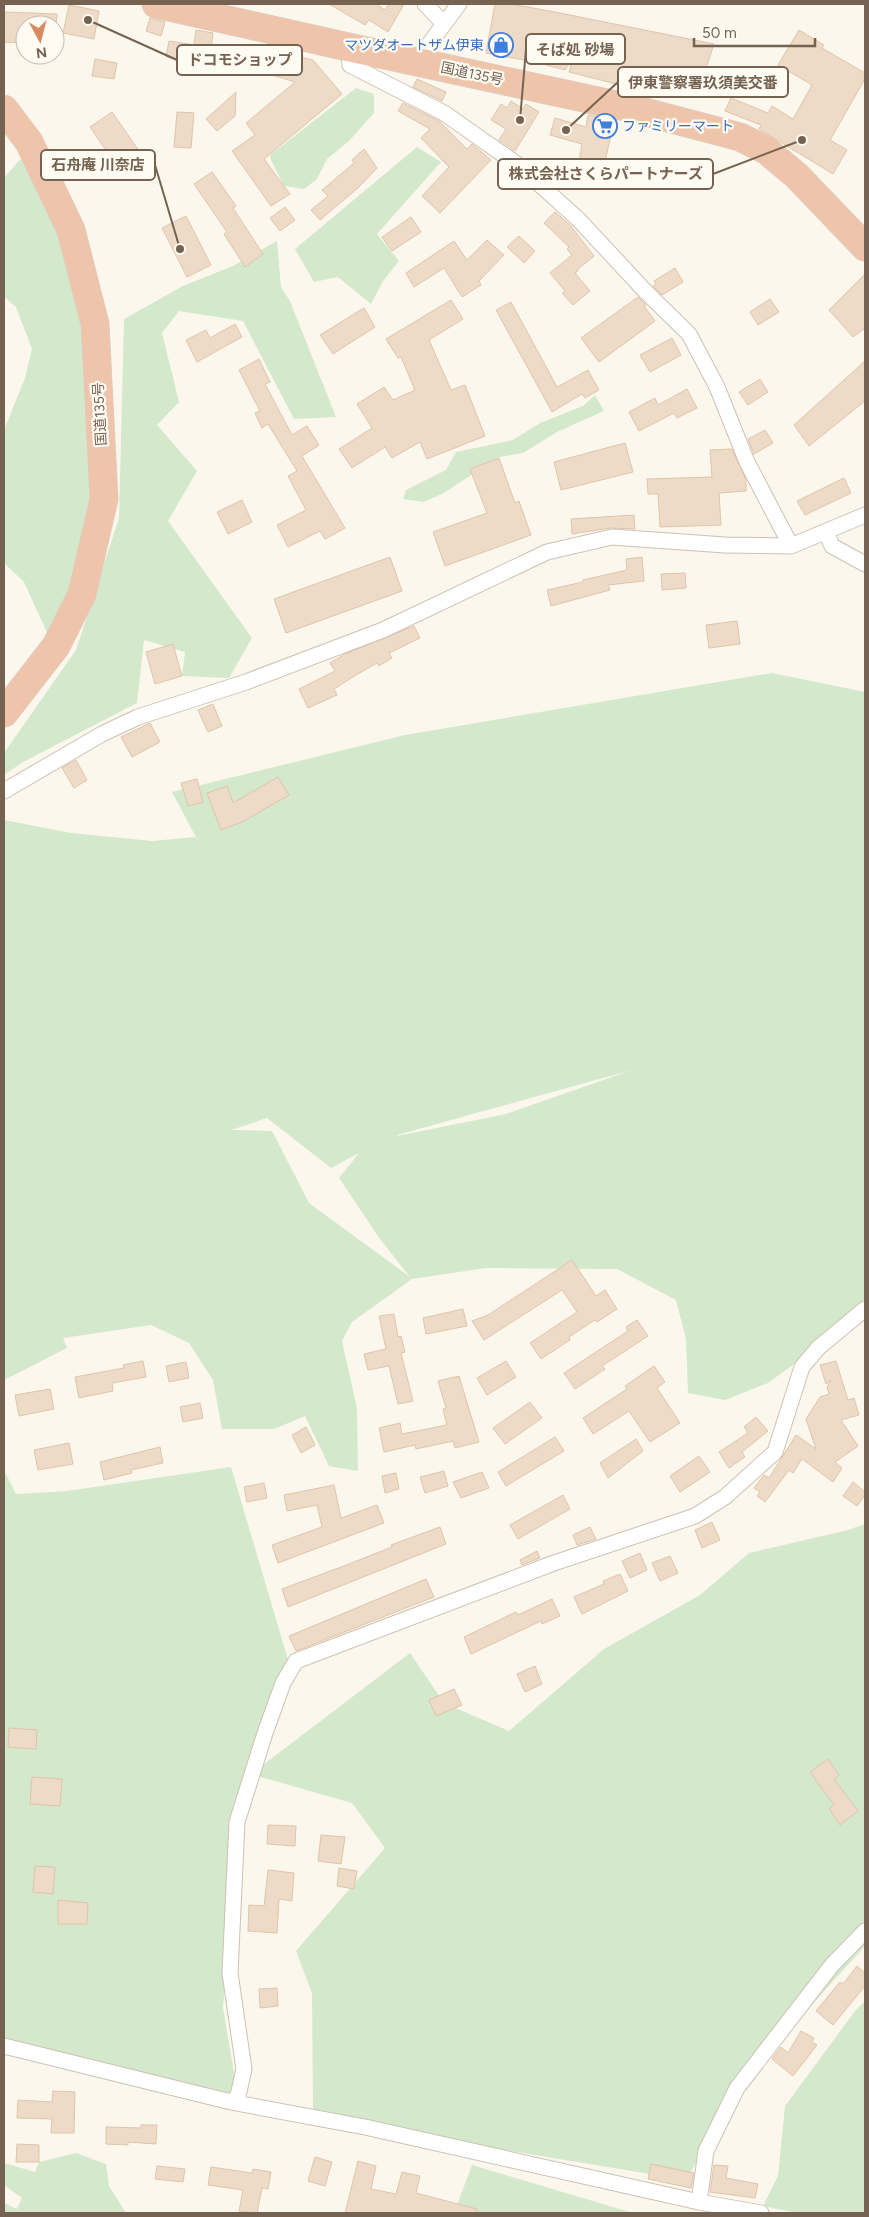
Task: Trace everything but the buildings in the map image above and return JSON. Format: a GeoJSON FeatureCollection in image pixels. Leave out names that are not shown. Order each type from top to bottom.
{"type":"FeatureCollection","features":[{"type":"Feature","properties":{"kind":"highway","name":"国道135号"},"geometry":{"type":"LineString","coordinates":[[156,4],[630,108],[740,137],[766,150],[797,176],[865,247]]}},
{"type":"Feature","properties":{"kind":"highway","name":"国道135号"},"geometry":{"type":"LineString","coordinates":[[4,109],[29,142],[71,230],[95,324],[104,499],[82,594],[56,646],[4,713]]}},
{"type":"Feature","properties":{"kind":"street"},"geometry":{"type":"LineString","coordinates":[[425,4],[444,24]]}},
{"type":"Feature","properties":{"kind":"street"},"geometry":{"type":"LineString","coordinates":[[423,63],[424,51],[459,4]]}},
{"type":"Feature","properties":{"kind":"street"},"geometry":{"type":"LineString","coordinates":[[348,47],[350,65],[444,113],[518,165],[578,219],[646,292],[689,334],[717,388],[747,462],[791,546]]}},
{"type":"Feature","properties":{"kind":"street"},"geometry":{"type":"LineString","coordinates":[[4,792],[102,734],[138,717],[246,682],[383,630],[547,552],[612,538],[725,545],[791,546],[865,515]]}},
{"type":"Feature","properties":{"kind":"street"},"geometry":{"type":"LineString","coordinates":[[826,532],[832,546],[865,564]]}},
{"type":"Feature","properties":{"kind":"street"},"geometry":{"type":"LineString","coordinates":[[231,2102],[238,2096],[244,2069],[230,1973],[237,1822],[265,1733],[284,1683],[296,1661],[554,1563],[695,1516],[725,1497],[774,1452],[802,1367],[818,1348],[865,1309]]}},
{"type":"Feature","properties":{"kind":"street"},"geometry":{"type":"LineString","coordinates":[[699,2202],[706,2151],[738,2088],[832,1965],[865,1932]]}},
{"type":"Feature","properties":{"kind":"street"},"geometry":{"type":"LineString","coordinates":[[4,2046],[231,2102],[365,2127],[699,2202],[761,2213]]}},
{"type":"Feature","properties":{"kind":"green space"},"geometry":{"type":"Polygon","coordinates":[[[356,88],[374,94],[374,113],[349,141],[327,159],[317,179],[304,189],[284,186],[270,155],[356,88]]]}},
{"type":"Feature","properties":{"kind":"green space"},"geometry":{"type":"Polygon","coordinates":[[[417,147],[441,162],[377,234],[399,261],[383,281],[371,304],[338,277],[314,282],[295,249],[417,147]]]}},
{"type":"Feature","properties":{"kind":"green space"},"geometry":{"type":"Polygon","coordinates":[[[25,154],[66,235],[98,382],[103,479],[68,623],[49,637],[24,582],[4,563],[4,430],[25,378],[32,349],[16,307],[4,297],[4,178],[25,154]]]}},
{"type":"Feature","properties":{"kind":"green space"},"geometry":{"type":"Polygon","coordinates":[[[277,241],[281,287],[290,301],[336,417],[294,419],[243,321],[179,311],[162,333],[179,402],[157,425],[197,471],[168,521],[252,638],[229,678],[182,676],[185,652],[144,640],[137,703],[23,762],[4,775],[4,753],[76,650],[119,518],[124,319],[183,286],[233,266],[277,241]]]}},
{"type":"Feature","properties":{"kind":"green space"},"geometry":{"type":"Polygon","coordinates":[[[595,395],[604,411],[557,432],[523,453],[499,457],[442,494],[423,502],[403,499],[406,490],[446,470],[456,452],[513,440],[540,423],[583,406],[595,395]]]}},
{"type":"Feature","properties":{"kind":"green space"},"geometry":{"type":"Polygon","coordinates":[[[772,673],[865,692],[865,1312],[768,1383],[725,1400],[688,1393],[686,1339],[676,1300],[617,1269],[486,1268],[412,1279],[352,1322],[342,1341],[357,1408],[358,1471],[329,1466],[305,1416],[274,1429],[222,1429],[213,1380],[189,1343],[151,1325],[63,1338],[67,1348],[4,1380],[4,820],[71,833],[152,841],[195,837],[199,843],[172,792],[405,735],[772,673]],[[632,1070],[397,1135],[397,1136],[506,1114],[632,1070]],[[267,1118],[231,1130],[272,1131],[309,1203],[410,1277],[380,1239],[339,1178],[359,1153],[331,1168],[267,1118]]]}},
{"type":"Feature","properties":{"kind":"green space"},"geometry":{"type":"Polygon","coordinates":[[[231,1467],[291,1670],[255,1771],[410,1653],[444,1703],[509,1731],[604,1649],[700,1595],[749,1553],[848,1530],[865,1524],[865,1946],[747,2076],[686,2180],[365,2127],[313,2110],[312,1993],[296,1951],[385,1848],[352,1803],[254,1775],[237,1822],[223,2008],[238,2096],[4,2042],[4,1470],[16,1494],[67,1491],[231,1467]]]}},
{"type":"Feature","properties":{"kind":"green space"},"geometry":{"type":"Polygon","coordinates":[[[865,2001],[865,2213],[798,2213],[763,2206],[778,2176],[785,2106],[855,2011],[865,2001]]]}},
{"type":"Feature","properties":{"kind":"green space"},"geometry":{"type":"Polygon","coordinates":[[[76,2153],[106,2164],[109,2186],[126,2213],[4,2213],[4,2203],[17,2209],[22,2198],[4,2185],[4,2163],[35,2172],[39,2162],[76,2153]]]}},
{"type":"Feature","properties":{"kind":"green space"},"geometry":{"type":"Polygon","coordinates":[[[472,2165],[633,2213],[454,2213],[472,2165]]]}},
{"type":"Feature","properties":{"kind":"place","name":"ドコモショップ"},"geometry":{"type":"Point","coordinates":[88,20]}},
{"type":"Feature","properties":{"kind":"place","name":"マツダオートザム伊東"},"geometry":{"type":"Point","coordinates":[501,45]}},
{"type":"Feature","properties":{"kind":"place","name":"そば処 砂場"},"geometry":{"type":"Point","coordinates":[520,120]}},
{"type":"Feature","properties":{"kind":"place","name":"ファミリーマート"},"geometry":{"type":"Point","coordinates":[605,126]}},
{"type":"Feature","properties":{"kind":"place","name":"伊東警察署玖須美交番"},"geometry":{"type":"Point","coordinates":[566,130]}},
{"type":"Feature","properties":{"kind":"place","name":"株式会社さくらパートナーズ"},"geometry":{"type":"Point","coordinates":[802,140]}},
{"type":"Feature","properties":{"kind":"place","name":"石舟庵 川奈店"},"geometry":{"type":"Point","coordinates":[180,249]}}]}
